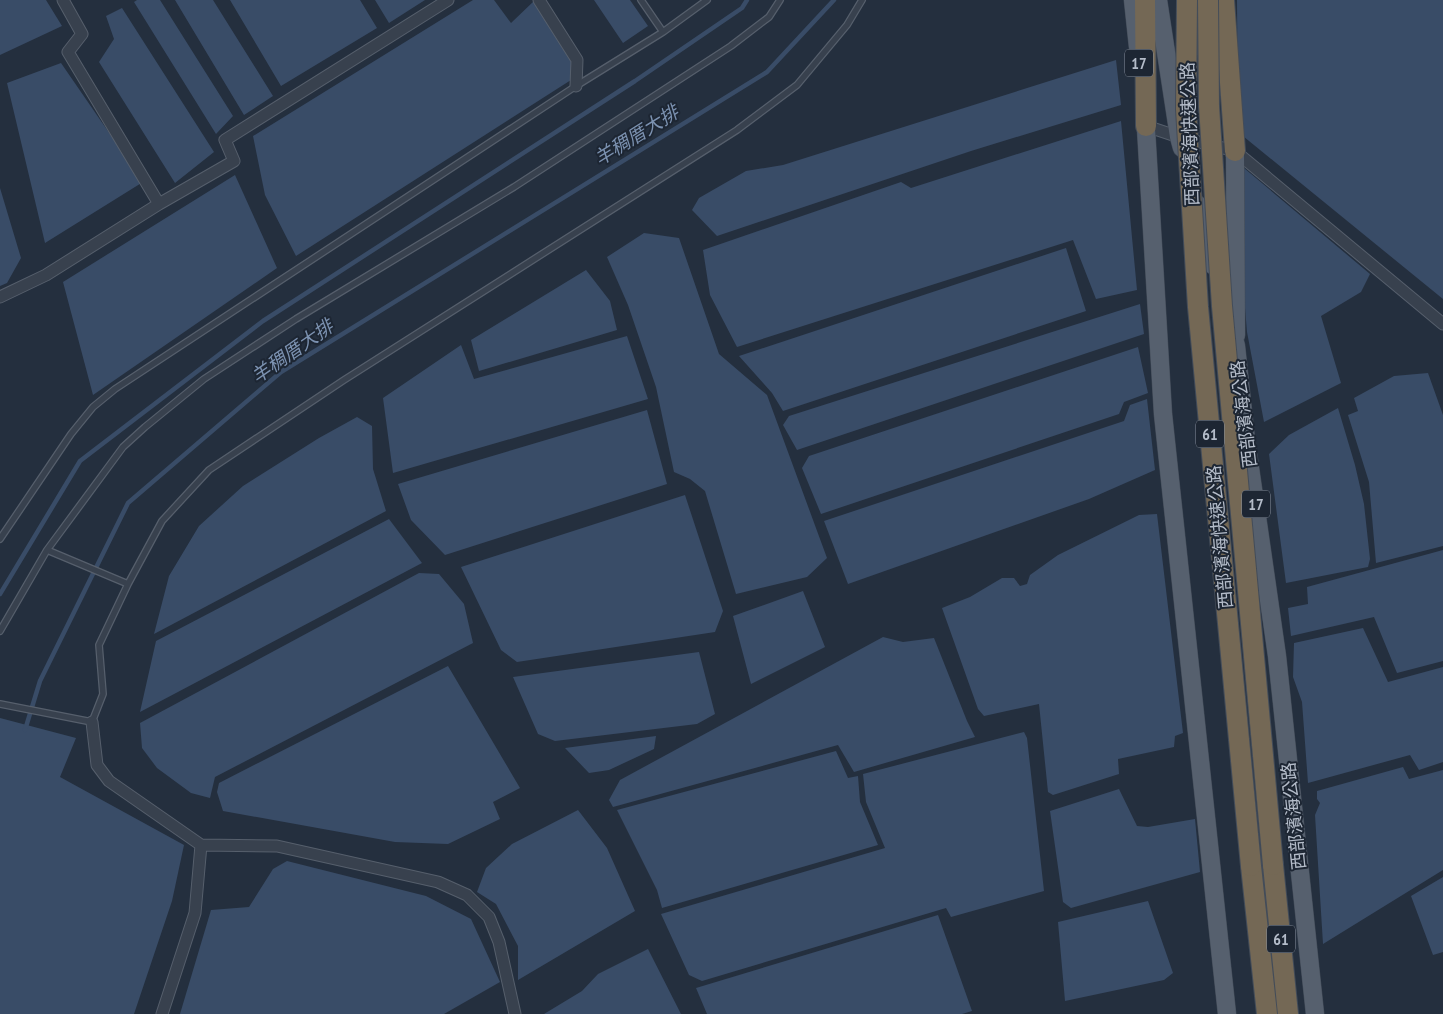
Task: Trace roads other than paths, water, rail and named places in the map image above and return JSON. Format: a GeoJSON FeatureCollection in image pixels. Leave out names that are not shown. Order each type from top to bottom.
{"type":"FeatureCollection","features":[{"type":"Feature","properties":{"kind":"highway"},"geometry":{"type":"LineString","coordinates":[[1146,0],[1146,126]]}},
{"type":"Feature","properties":{"kind":"highway","name":"西部濱海快速公路"},"geometry":{"type":"LineString","coordinates":[[1187,0],[1186,110],[1198,307],[1251,866],[1267,1014]]}},
{"type":"Feature","properties":{"kind":"highway","name":"西部濱海快速公路"},"geometry":{"type":"LineString","coordinates":[[1208,0],[1209,106],[1222,306],[1288,1014]]}},
{"type":"Feature","properties":{"kind":"highway"},"geometry":{"type":"LineString","coordinates":[[1224,0],[1235,151]]}},
{"type":"Feature","properties":{"kind":"main road","name":"17"},"geometry":{"type":"LineString","coordinates":[[1132,0],[1146,126],[1163,414],[1227,1014]]}},
{"type":"Feature","properties":{"kind":"main road","name":"西部濱海公路"},"geometry":{"type":"LineString","coordinates":[[1158,0],[1179,137],[1236,346],[1246,440],[1277,656],[1315,1014]]}},
{"type":"Feature","properties":{"kind":"main road"},"geometry":{"type":"LineString","coordinates":[[1235,151],[1236,346]]}},
{"type":"Feature","properties":{"kind":"street"},"geometry":{"type":"LineString","coordinates":[[63,0],[82,34],[68,52],[159,204]]}},
{"type":"Feature","properties":{"kind":"street"},"geometry":{"type":"LineString","coordinates":[[0,296],[46,274],[159,204],[234,161],[225,140],[448,0]]}},
{"type":"Feature","properties":{"kind":"street"},"geometry":{"type":"LineString","coordinates":[[544,2],[577,60],[576,86]]}},
{"type":"Feature","properties":{"kind":"street"},"geometry":{"type":"LineString","coordinates":[[1146,126],[1179,137],[1235,151],[1443,324]]}},
{"type":"Feature","properties":{"kind":"street"},"geometry":{"type":"LineString","coordinates":[[92,722],[97,765],[109,781],[201,845],[277,846],[438,882],[466,895],[490,917],[499,942],[515,1014]]}},
{"type":"Feature","properties":{"kind":"street"},"geometry":{"type":"LineString","coordinates":[[162,1014],[195,914],[201,845]]}},
{"type":"Feature","properties":{"kind":"lane"},"geometry":{"type":"LineString","coordinates":[[641,0],[663,32]]}},
{"type":"Feature","properties":{"kind":"lane"},"geometry":{"type":"LineString","coordinates":[[0,539],[71,434],[92,407],[576,86],[663,32],[707,0]]}},
{"type":"Feature","properties":{"kind":"lane"},"geometry":{"type":"LineString","coordinates":[[0,632],[47,550],[123,447],[204,379],[296,319],[514,186],[731,46],[769,18],[780,0]]}},
{"type":"Feature","properties":{"kind":"lane"},"geometry":{"type":"LineString","coordinates":[[0,704],[92,722],[103,694],[99,645],[128,584],[162,521],[210,470],[344,380],[737,130],[797,85],[847,25],[862,0]]}},
{"type":"Feature","properties":{"kind":"lane"},"geometry":{"type":"LineString","coordinates":[[47,550],[128,584]]}},
{"type":"Feature","properties":{"kind":"water"},"geometry":{"type":"Polygon","coordinates":[[[0,0],[46,0],[62,26],[0,55],[0,0]]]}},
{"type":"Feature","properties":{"kind":"water"},"geometry":{"type":"Polygon","coordinates":[[[137,0],[160,0],[233,116],[216,134],[134,2],[137,0]]]}},
{"type":"Feature","properties":{"kind":"water"},"geometry":{"type":"Polygon","coordinates":[[[175,0],[213,0],[273,96],[244,115],[175,0]]]}},
{"type":"Feature","properties":{"kind":"water"},"geometry":{"type":"Polygon","coordinates":[[[230,0],[360,0],[377,28],[281,86],[230,0]]]}},
{"type":"Feature","properties":{"kind":"water"},"geometry":{"type":"Polygon","coordinates":[[[375,0],[425,0],[389,23],[375,0]]]}},
{"type":"Feature","properties":{"kind":"water"},"geometry":{"type":"Polygon","coordinates":[[[473,0],[494,0],[511,23],[534,1],[573,61],[571,80],[296,256],[265,195],[253,136],[473,0]]]}},
{"type":"Feature","properties":{"kind":"water"},"geometry":{"type":"Polygon","coordinates":[[[594,0],[630,0],[648,26],[623,43],[594,0]]]}},
{"type":"Feature","properties":{"kind":"water"},"geometry":{"type":"Polygon","coordinates":[[[1237,0],[1443,0],[1443,299],[1238,132],[1237,0]]]}},
{"type":"Feature","properties":{"kind":"water"},"geometry":{"type":"Polygon","coordinates":[[[122,8],[214,152],[175,183],[99,62],[114,39],[106,16],[122,8]]]}},
{"type":"Feature","properties":{"kind":"water"},"geometry":{"type":"Polygon","coordinates":[[[1116,60],[1121,105],[971,151],[717,236],[692,210],[699,198],[746,171],[783,165],[1116,60]]]}},
{"type":"Feature","properties":{"kind":"water"},"geometry":{"type":"Polygon","coordinates":[[[61,63],[143,182],[45,243],[7,83],[61,63]]]}},
{"type":"Feature","properties":{"kind":"water"},"geometry":{"type":"Polygon","coordinates":[[[1121,121],[1137,290],[1096,299],[1073,240],[737,347],[710,295],[703,250],[901,182],[911,188],[1121,121]]]}},
{"type":"Feature","properties":{"kind":"water"},"geometry":{"type":"Polygon","coordinates":[[[1238,163],[1370,274],[1361,292],[1321,316],[1341,383],[1264,422],[1247,332],[1240,248],[1238,163]]]}},
{"type":"Feature","properties":{"kind":"water"},"geometry":{"type":"Polygon","coordinates":[[[235,175],[277,268],[93,395],[63,282],[235,175]]]}},
{"type":"Feature","properties":{"kind":"water"},"geometry":{"type":"Polygon","coordinates":[[[0,188],[21,258],[7,283],[0,286],[0,188]]]}},
{"type":"Feature","properties":{"kind":"water"},"geometry":{"type":"Polygon","coordinates":[[[644,233],[679,238],[719,354],[767,395],[827,558],[807,577],[736,594],[705,491],[690,479],[674,472],[656,387],[628,305],[607,257],[644,233]]]}},
{"type":"Feature","properties":{"kind":"water"},"geometry":{"type":"Polygon","coordinates":[[[1066,248],[1086,311],[783,411],[772,393],[739,356],[1066,248]]]}},
{"type":"Feature","properties":{"kind":"water"},"geometry":{"type":"Polygon","coordinates":[[[586,270],[610,301],[617,330],[479,371],[471,340],[586,270]]]}},
{"type":"Feature","properties":{"kind":"water"},"geometry":{"type":"Polygon","coordinates":[[[1140,304],[1144,334],[797,450],[783,425],[789,416],[1140,304]]]}},
{"type":"Feature","properties":{"kind":"water"},"geometry":{"type":"Polygon","coordinates":[[[627,336],[648,399],[393,473],[383,398],[461,345],[474,379],[627,336]]]}},
{"type":"Feature","properties":{"kind":"water"},"geometry":{"type":"Polygon","coordinates":[[[1138,347],[1148,393],[1124,402],[1119,414],[821,514],[802,468],[809,456],[1138,347]]]}},
{"type":"Feature","properties":{"kind":"water"},"geometry":{"type":"Polygon","coordinates":[[[1428,373],[1443,415],[1443,546],[1376,563],[1369,482],[1348,415],[1358,411],[1354,398],[1394,376],[1428,373]]]}},
{"type":"Feature","properties":{"kind":"water"},"geometry":{"type":"Polygon","coordinates":[[[1147,399],[1155,470],[1089,499],[848,584],[824,521],[1124,421],[1130,405],[1147,399]]]}},
{"type":"Feature","properties":{"kind":"water"},"geometry":{"type":"Polygon","coordinates":[[[1338,408],[1355,465],[1364,504],[1370,559],[1368,567],[1286,583],[1269,454],[1289,435],[1338,408]]]}},
{"type":"Feature","properties":{"kind":"water"},"geometry":{"type":"Polygon","coordinates":[[[647,410],[667,484],[445,555],[411,520],[398,484],[647,410]]]}},
{"type":"Feature","properties":{"kind":"water"},"geometry":{"type":"Polygon","coordinates":[[[357,417],[372,426],[373,469],[386,511],[154,634],[169,576],[199,526],[243,486],[319,438],[357,417]]]}},
{"type":"Feature","properties":{"kind":"water"},"geometry":{"type":"Polygon","coordinates":[[[685,495],[723,611],[715,632],[517,662],[501,650],[461,567],[685,495]]]}},
{"type":"Feature","properties":{"kind":"water"},"geometry":{"type":"Polygon","coordinates":[[[1157,514],[1183,733],[1175,736],[1174,747],[1118,759],[1119,774],[1053,795],[1048,792],[1039,704],[984,716],[978,709],[942,608],[970,597],[1002,578],[1014,578],[1020,586],[1027,584],[1030,575],[1058,555],[1139,515],[1157,514]]]}},
{"type":"Feature","properties":{"kind":"water"},"geometry":{"type":"Polygon","coordinates":[[[389,519],[422,563],[140,712],[156,641],[389,519]]]}},
{"type":"Feature","properties":{"kind":"water"},"geometry":{"type":"Polygon","coordinates":[[[1443,550],[1443,661],[1397,673],[1374,617],[1291,636],[1288,608],[1308,604],[1307,587],[1443,550]]]}},
{"type":"Feature","properties":{"kind":"water"},"geometry":{"type":"Polygon","coordinates":[[[419,573],[439,574],[464,604],[473,643],[215,777],[210,798],[191,793],[157,768],[142,748],[140,723],[419,573]]]}},
{"type":"Feature","properties":{"kind":"water"},"geometry":{"type":"Polygon","coordinates":[[[803,591],[825,647],[751,684],[733,616],[803,591]]]}},
{"type":"Feature","properties":{"kind":"water"},"geometry":{"type":"Polygon","coordinates":[[[1363,628],[1388,682],[1443,667],[1443,762],[1419,770],[1410,755],[1308,783],[1302,702],[1293,677],[1294,643],[1363,628]]]}},
{"type":"Feature","properties":{"kind":"water"},"geometry":{"type":"Polygon","coordinates":[[[883,637],[903,642],[934,638],[975,737],[854,772],[838,745],[613,807],[609,800],[620,780],[883,637]]]}},
{"type":"Feature","properties":{"kind":"water"},"geometry":{"type":"Polygon","coordinates":[[[699,652],[715,714],[697,724],[555,741],[538,734],[513,677],[699,652]]]}},
{"type":"Feature","properties":{"kind":"water"},"geometry":{"type":"Polygon","coordinates":[[[448,666],[520,788],[493,802],[500,819],[448,844],[395,842],[223,811],[217,792],[219,783],[448,666]]]}},
{"type":"Feature","properties":{"kind":"water"},"geometry":{"type":"Polygon","coordinates":[[[0,718],[76,738],[60,777],[184,845],[172,901],[134,1014],[0,1014],[0,718]]]}},
{"type":"Feature","properties":{"kind":"water"},"geometry":{"type":"Polygon","coordinates":[[[1024,732],[1027,738],[1044,891],[951,917],[946,908],[702,981],[689,975],[661,914],[885,848],[866,802],[863,774],[1024,732]]]}},
{"type":"Feature","properties":{"kind":"water"},"geometry":{"type":"Polygon","coordinates":[[[656,736],[654,749],[609,770],[589,773],[565,748],[656,736]]]}},
{"type":"Feature","properties":{"kind":"water"},"geometry":{"type":"Polygon","coordinates":[[[836,751],[848,778],[858,776],[860,802],[878,845],[662,908],[657,890],[617,810],[836,751]]]}},
{"type":"Feature","properties":{"kind":"water"},"geometry":{"type":"Polygon","coordinates":[[[1403,767],[1409,779],[1443,770],[1443,870],[1323,944],[1315,815],[1320,803],[1317,799],[1317,791],[1403,767]]]}},
{"type":"Feature","properties":{"kind":"water"},"geometry":{"type":"Polygon","coordinates":[[[1119,789],[1137,826],[1148,827],[1195,819],[1200,872],[1071,908],[1063,902],[1050,811],[1119,789]]]}},
{"type":"Feature","properties":{"kind":"water"},"geometry":{"type":"Polygon","coordinates":[[[578,810],[607,848],[635,911],[518,980],[518,946],[496,904],[477,892],[486,868],[512,844],[578,810]]]}},
{"type":"Feature","properties":{"kind":"water"},"geometry":{"type":"Polygon","coordinates":[[[287,861],[426,896],[471,919],[500,982],[444,1014],[180,1014],[211,910],[249,907],[273,869],[287,861]]]}},
{"type":"Feature","properties":{"kind":"water"},"geometry":{"type":"Polygon","coordinates":[[[1443,877],[1443,952],[1433,955],[1411,896],[1443,877]]]}},
{"type":"Feature","properties":{"kind":"water"},"geometry":{"type":"Polygon","coordinates":[[[1148,901],[1173,973],[1164,980],[1065,1001],[1058,922],[1148,901]]]}},
{"type":"Feature","properties":{"kind":"water"},"geometry":{"type":"Polygon","coordinates":[[[938,915],[972,1011],[962,1014],[707,1014],[696,988],[938,915]]]}},
{"type":"Feature","properties":{"kind":"water"},"geometry":{"type":"Polygon","coordinates":[[[648,949],[681,1014],[544,1014],[582,991],[598,974],[648,949]]]}},
{"type":"Feature","properties":{"kind":"waterway"},"geometry":{"type":"LineString","coordinates":[[0,594],[80,461],[263,321],[635,81],[742,8],[747,0]]}},
{"type":"Feature","properties":{"kind":"waterway","name":"羊稠厝大排"},"geometry":{"type":"LineString","coordinates":[[25,730],[40,681],[128,503],[281,372],[767,72],[834,0]]}}]}
